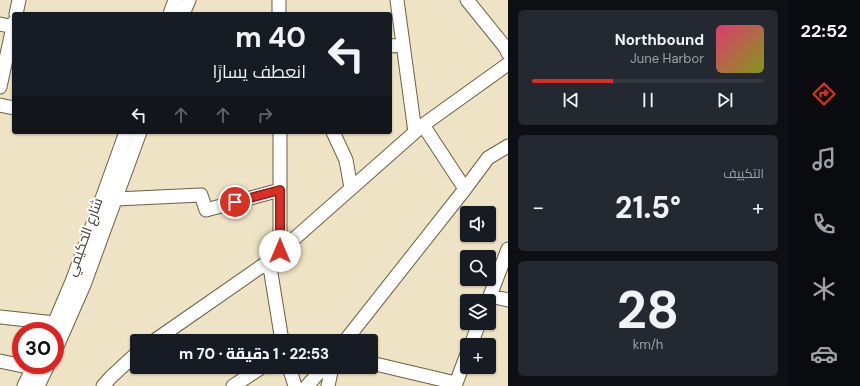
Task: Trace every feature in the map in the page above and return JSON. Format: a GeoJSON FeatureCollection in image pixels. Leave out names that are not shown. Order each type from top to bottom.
{"type":"FeatureCollection","features":[{"type":"Feature","properties":{"kind":"street"},"geometry":{"type":"LineString","coordinates":[[16,12],[19,0]]}},
{"type":"Feature","properties":{"kind":"street"},"geometry":{"type":"LineString","coordinates":[[171,12],[175,0]]}},
{"type":"Feature","properties":{"kind":"street"},"geometry":{"type":"LineString","coordinates":[[184,12],[188,0]]}},
{"type":"Feature","properties":{"kind":"street"},"geometry":{"type":"LineString","coordinates":[[278,0],[279,12]]}},
{"type":"Feature","properties":{"kind":"street"},"geometry":{"type":"LineString","coordinates":[[397,0],[403,45],[419,128],[465,189]]}},
{"type":"Feature","properties":{"kind":"street"},"geometry":{"type":"LineString","coordinates":[[467,0],[507,49]]}},
{"type":"Feature","properties":{"kind":"street"},"geometry":{"type":"LineString","coordinates":[[0,24],[12,25]]}},
{"type":"Feature","properties":{"kind":"street"},"geometry":{"type":"LineString","coordinates":[[0,87],[12,34]]}},
{"type":"Feature","properties":{"kind":"street"},"geometry":{"type":"LineString","coordinates":[[392,46],[403,45]]}},
{"type":"Feature","properties":{"kind":"street"},"geometry":{"type":"LineString","coordinates":[[164,334],[268,261],[419,128],[508,64]]}},
{"type":"Feature","properties":{"kind":"street"},"geometry":{"type":"LineString","coordinates":[[0,105],[12,108]]}},
{"type":"Feature","properties":{"kind":"street","name":"شارع الحكيمي"},"geometry":{"type":"LineString","coordinates":[[55,322],[73,279],[125,134]]}},
{"type":"Feature","properties":{"kind":"street","name":"شارع الحكيمي"},"geometry":{"type":"LineString","coordinates":[[64,331],[84,285],[139,134]]}},
{"type":"Feature","properties":{"kind":"street"},"geometry":{"type":"LineString","coordinates":[[280,134],[280,251]]}},
{"type":"Feature","properties":{"kind":"street"},"geometry":{"type":"LineString","coordinates":[[334,134],[346,160],[351,188]]}},
{"type":"Feature","properties":{"kind":"street"},"geometry":{"type":"LineString","coordinates":[[351,334],[488,158],[508,146]]}},
{"type":"Feature","properties":{"kind":"street"},"geometry":{"type":"LineString","coordinates":[[116,199],[201,195],[206,210],[280,190]]}},
{"type":"Feature","properties":{"kind":"street"},"geometry":{"type":"LineString","coordinates":[[491,294],[508,249]]}},
{"type":"Feature","properties":{"kind":"street"},"geometry":{"type":"LineString","coordinates":[[268,261],[281,334]]}},
{"type":"Feature","properties":{"kind":"street"},"geometry":{"type":"LineString","coordinates":[[496,299],[508,300]]}},
{"type":"Feature","properties":{"kind":"street"},"geometry":{"type":"LineString","coordinates":[[0,317],[26,322]]}},
{"type":"Feature","properties":{"kind":"street"},"geometry":{"type":"LineString","coordinates":[[109,383],[130,360]]}},
{"type":"Feature","properties":{"kind":"street"},"geometry":{"type":"LineString","coordinates":[[0,361],[12,363]]}},
{"type":"Feature","properties":{"kind":"street"},"geometry":{"type":"LineString","coordinates":[[378,365],[455,384],[460,372]]}},
{"type":"Feature","properties":{"kind":"street"},"geometry":{"type":"LineString","coordinates":[[24,386],[30,374]]}},
{"type":"Feature","properties":{"kind":"street"},"geometry":{"type":"LineString","coordinates":[[38,386],[44,374]]}},
{"type":"Feature","properties":{"kind":"street"},"geometry":{"type":"LineString","coordinates":[[234,386],[252,374]]}},
{"type":"Feature","properties":{"kind":"street"},"geometry":{"type":"LineString","coordinates":[[291,374],[295,386]]}},
{"type":"Feature","properties":{"kind":"street"},"geometry":{"type":"LineString","coordinates":[[307,386],[318,374]]}},
{"type":"Feature","properties":{"kind":"street"},"geometry":{"type":"LineString","coordinates":[[328,386],[331,374]]}},
{"type":"Feature","properties":{"kind":"route"},"geometry":{"type":"LineString","coordinates":[[235,202],[280,190],[280,251]]}}]}
